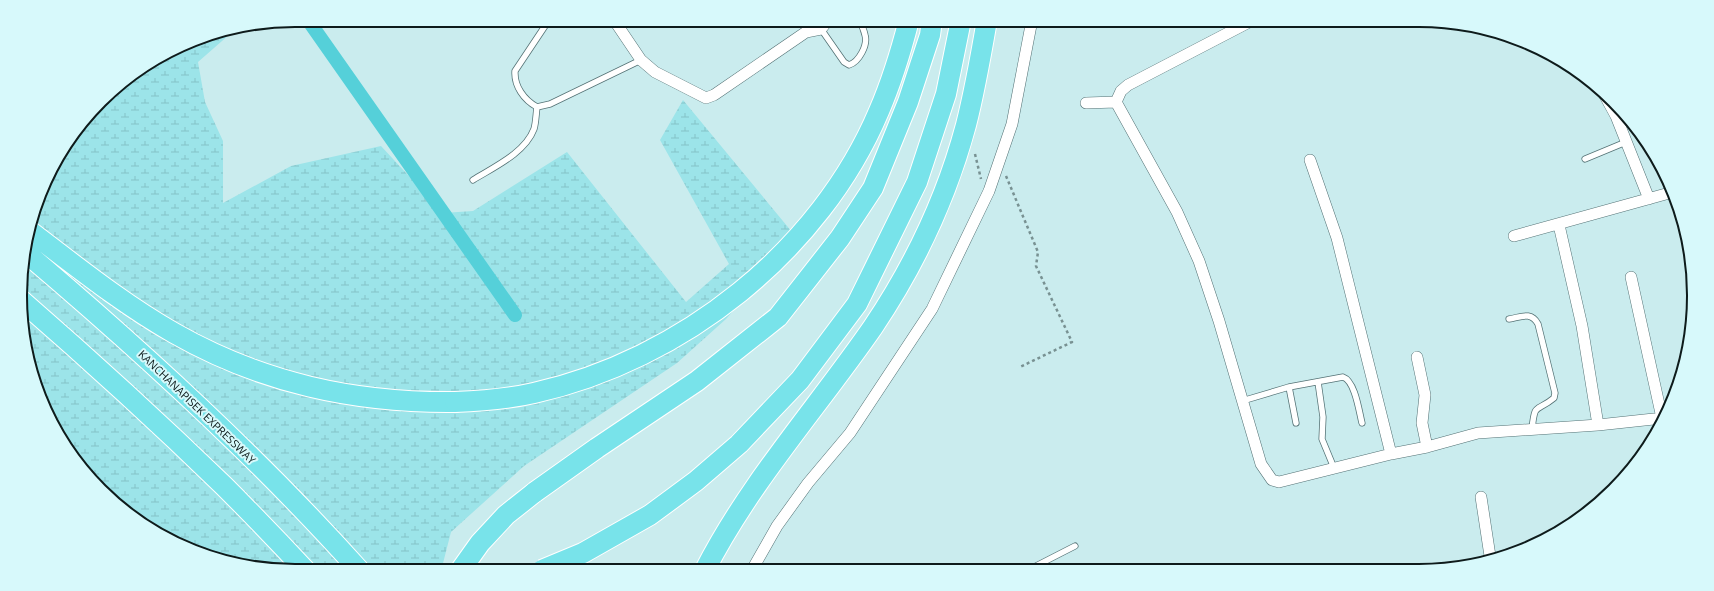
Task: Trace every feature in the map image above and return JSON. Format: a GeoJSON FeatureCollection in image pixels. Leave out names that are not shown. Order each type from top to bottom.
{"type":"FeatureCollection","features":[{"type":"Feature","properties":{"kind":"highway"},"geometry":{"type":"LineString","coordinates":[[34,234],[126,303],[174,333],[210,352],[249,368],[288,381],[331,393],[375,399],[417,402],[494,400],[534,394],[572,383],[610,369],[646,352],[686,330],[729,301],[758,277],[785,251],[816,216],[841,182],[860,149],[879,112],[896,69],[907,27]]}},
{"type":"Feature","properties":{"kind":"highway"},"geometry":{"type":"LineString","coordinates":[[465,564],[480,543],[506,515],[597,448],[697,381],[778,316],[840,238],[873,188],[908,102],[930,35],[931,27]]}},
{"type":"Feature","properties":{"kind":"highway"},"geometry":{"type":"LineString","coordinates":[[556,564],[583,553],[650,515],[696,481],[739,444],[800,380],[858,304],[917,182],[946,94],[960,27]]}},
{"type":"Feature","properties":{"kind":"highway"},"geometry":{"type":"LineString","coordinates":[[708,564],[729,528],[758,483],[874,325],[903,277],[926,231],[948,180],[966,126],[986,27]]}},
{"type":"Feature","properties":{"kind":"highway","name":"KANCHANAPISEK EXPRESSWAY"},"geometry":{"type":"LineString","coordinates":[[30,256],[107,322],[213,421],[310,515],[354,564]]}},
{"type":"Feature","properties":{"kind":"highway"},"geometry":{"type":"LineString","coordinates":[[28,306],[78,349],[184,447],[282,544],[300,564]]}},
{"type":"Feature","properties":{"kind":"street"},"geometry":{"type":"LineString","coordinates":[[619,27],[641,60],[655,72],[706,98],[714,95],[806,32],[817,27]]}},
{"type":"Feature","properties":{"kind":"street"},"geometry":{"type":"LineString","coordinates":[[755,564],[777,526],[808,483],[850,433],[932,310],[989,191],[1000,161],[1012,124],[1031,27]]}},
{"type":"Feature","properties":{"kind":"street"},"geometry":{"type":"LineString","coordinates":[[1116,102],[1121,91],[1128,85],[1240,27]]}},
{"type":"Feature","properties":{"kind":"street"},"geometry":{"type":"LineString","coordinates":[[1086,103],[1116,102]]}},
{"type":"Feature","properties":{"kind":"street"},"geometry":{"type":"LineString","coordinates":[[1116,102],[1177,212],[1199,261],[1261,464],[1272,480],[1279,482],[1392,454],[1427,447],[1478,433],[1598,425],[1657,419]]}},
{"type":"Feature","properties":{"kind":"street"},"geometry":{"type":"LineString","coordinates":[[1621,119],[1626,142],[1649,199]]}},
{"type":"Feature","properties":{"kind":"street"},"geometry":{"type":"LineString","coordinates":[[1310,160],[1337,238],[1392,454]]}},
{"type":"Feature","properties":{"kind":"street"},"geometry":{"type":"LineString","coordinates":[[1514,236],[1559,225],[1667,194]]}},
{"type":"Feature","properties":{"kind":"street"},"geometry":{"type":"LineString","coordinates":[[1559,225],[1582,326],[1598,425]]}},
{"type":"Feature","properties":{"kind":"street"},"geometry":{"type":"LineString","coordinates":[[1631,277],[1661,410]]}},
{"type":"Feature","properties":{"kind":"street"},"geometry":{"type":"LineString","coordinates":[[1417,357],[1425,395],[1422,423],[1427,447]]}},
{"type":"Feature","properties":{"kind":"street"},"geometry":{"type":"LineString","coordinates":[[1481,497],[1490,554]]}},
{"type":"Feature","properties":{"kind":"lane"},"geometry":{"type":"LineString","coordinates":[[544,27],[515,71],[514,80],[530,103],[537,107],[550,104],[641,60]]}},
{"type":"Feature","properties":{"kind":"lane"},"geometry":{"type":"LineString","coordinates":[[826,27],[844,62],[849,65],[856,61],[865,47],[866,36],[862,27]]}},
{"type":"Feature","properties":{"kind":"lane"},"geometry":{"type":"LineString","coordinates":[[473,180],[518,151],[529,138],[534,128],[537,107]]}},
{"type":"Feature","properties":{"kind":"lane"},"geometry":{"type":"LineString","coordinates":[[1585,159],[1626,142]]}},
{"type":"Feature","properties":{"kind":"lane"},"geometry":{"type":"LineString","coordinates":[[1509,319],[1529,315],[1535,318],[1538,324],[1555,393],[1554,398],[1548,403],[1538,406],[1534,412],[1532,429]]}},
{"type":"Feature","properties":{"kind":"lane"},"geometry":{"type":"LineString","coordinates":[[1242,401],[1289,387],[1344,377],[1348,378],[1353,388],[1362,423]]}},
{"type":"Feature","properties":{"kind":"lane"},"geometry":{"type":"LineString","coordinates":[[1318,382],[1323,417],[1322,439],[1334,468]]}},
{"type":"Feature","properties":{"kind":"lane"},"geometry":{"type":"LineString","coordinates":[[1289,387],[1296,423]]}},
{"type":"Feature","properties":{"kind":"lane"},"geometry":{"type":"LineString","coordinates":[[1041,564],[1075,546]]}},
{"type":"Feature","properties":{"kind":"path"},"geometry":{"type":"LineString","coordinates":[[1000,161],[1038,252],[1036,266],[1072,342],[1020,367]]}},
{"type":"Feature","properties":{"kind":"green space"},"geometry":{"type":"Polygon","coordinates":[[[228,35],[198,62],[205,102],[223,141],[223,203],[291,166],[381,146],[443,213],[473,211],[567,152],[686,302],[729,264],[660,140],[683,100],[797,238],[726,319],[677,363],[524,466],[451,532],[443,564],[296,564],[260,562],[243,559],[193,544],[146,519],[118,497],[94,473],[72,445],[47,398],[32,348],[29,331],[27,296],[29,260],[32,243],[47,193],[72,146],[94,118],[118,94],[146,72],[193,47],[228,35]]]}},
{"type":"Feature","properties":{"kind":"waterway"},"geometry":{"type":"LineString","coordinates":[[313,27],[515,315]]}}]}
